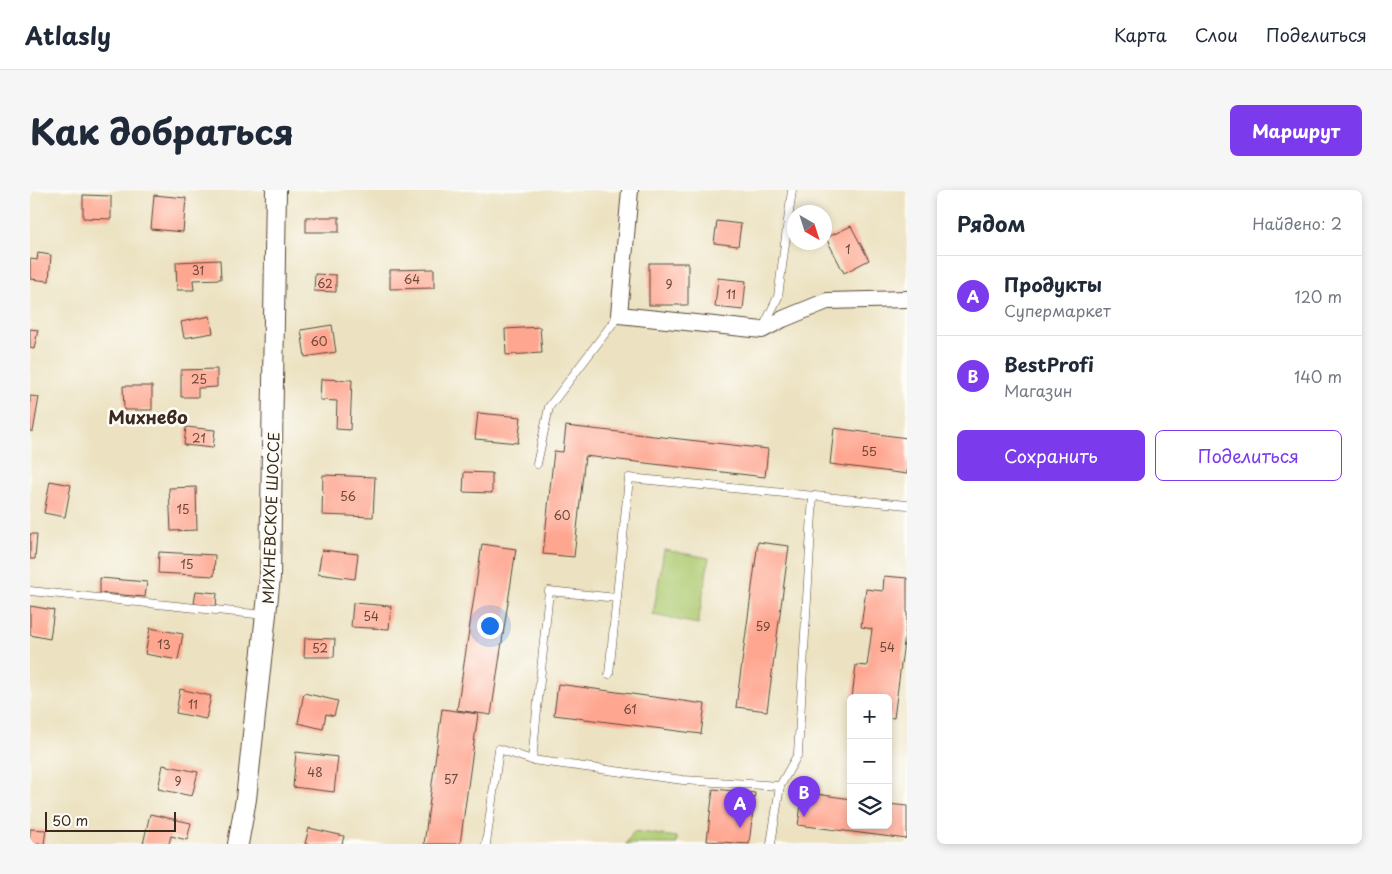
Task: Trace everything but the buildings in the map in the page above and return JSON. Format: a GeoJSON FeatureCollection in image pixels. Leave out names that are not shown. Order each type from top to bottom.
{"type":"FeatureCollection","features":[{"type":"Feature","properties":{"kind":"street","name":"МИХНЕВСКОЕ ШОССЕ"},"geometry":{"type":"LineString","coordinates":[[238,844],[246,799],[267,615],[270,568],[276,190]]}},
{"type":"Feature","properties":{"kind":"street"},"geometry":{"type":"LineString","coordinates":[[630,190],[619,314],[762,330],[827,301],[907,299]]}},
{"type":"Feature","properties":{"kind":"lane"},"geometry":{"type":"LineString","coordinates":[[762,330],[778,297],[792,190]]}},
{"type":"Feature","properties":{"kind":"lane"},"geometry":{"type":"LineString","coordinates":[[537,464],[549,408],[619,314]]}},
{"type":"Feature","properties":{"kind":"lane"},"geometry":{"type":"LineString","coordinates":[[609,674],[629,478],[907,505]]}},
{"type":"Feature","properties":{"kind":"lane"},"geometry":{"type":"LineString","coordinates":[[771,844],[780,786],[798,754],[813,496]]}},
{"type":"Feature","properties":{"kind":"lane"},"geometry":{"type":"LineString","coordinates":[[30,591],[267,615]]}},
{"type":"Feature","properties":{"kind":"lane"},"geometry":{"type":"LineString","coordinates":[[532,760],[549,591],[617,598]]}},
{"type":"Feature","properties":{"kind":"lane"},"geometry":{"type":"LineString","coordinates":[[486,844],[499,750],[532,760],[683,780],[780,786]]}},
{"type":"Feature","properties":{"kind":"green space"},"geometry":{"type":"Polygon","coordinates":[[[664,550],[709,558],[698,624],[653,615],[664,550]]]}},
{"type":"Feature","properties":{"kind":"green space"},"geometry":{"type":"Polygon","coordinates":[[[634,831],[677,837],[677,844],[626,844],[634,831]]]}},
{"type":"Feature","properties":{"kind":"place","name":"BestProfi"},"geometry":{"type":"Point","coordinates":[804,817]}},
{"type":"Feature","properties":{"kind":"place","name":"Продукты"},"geometry":{"type":"Point","coordinates":[740,828]}},
{"type":"Feature","properties":{"kind":"district","name":"Михнево"},"geometry":{"type":"Point","coordinates":[148,416]}}]}
